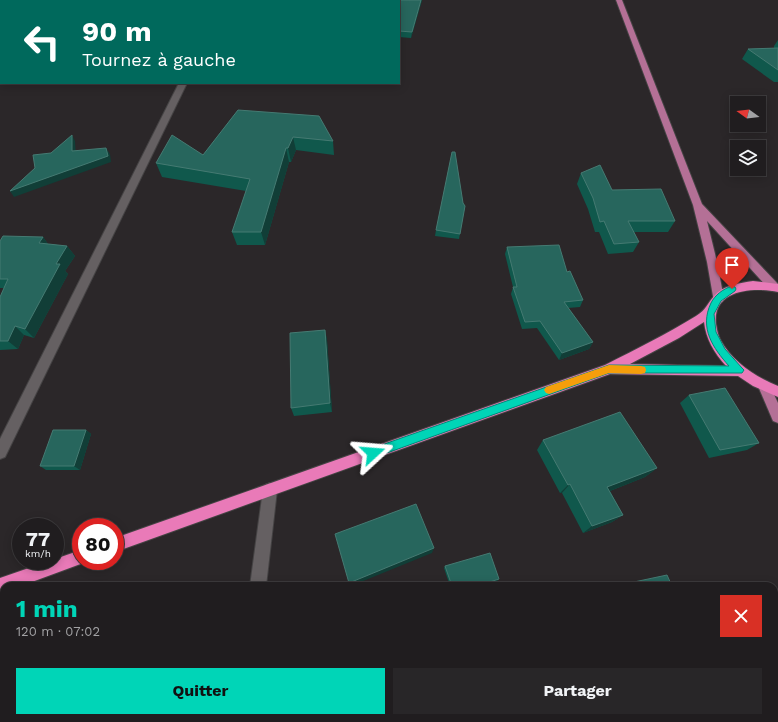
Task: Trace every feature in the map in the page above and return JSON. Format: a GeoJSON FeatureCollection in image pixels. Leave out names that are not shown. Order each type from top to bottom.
{"type":"FeatureCollection","features":[{"type":"Feature","properties":{"kind":"highway"},"geometry":{"type":"LineString","coordinates":[[124,542],[609,369],[675,335],[710,314],[718,299],[732,289],[739,286],[751,285],[776,287]]}},
{"type":"Feature","properties":{"kind":"highway"},"geometry":{"type":"LineString","coordinates":[[710,314],[711,332],[721,352],[739,370],[764,386],[778,392]]}},
{"type":"Feature","properties":{"kind":"highway"},"geometry":{"type":"LineString","coordinates":[[609,369],[739,370]]}},
{"type":"Feature","properties":{"kind":"highway"},"geometry":{"type":"LineString","coordinates":[[11,582],[72,560]]}},
{"type":"Feature","properties":{"kind":"main road"},"geometry":{"type":"LineString","coordinates":[[619,0],[698,205],[712,262],[718,299]]}},
{"type":"Feature","properties":{"kind":"main road"},"geometry":{"type":"LineString","coordinates":[[698,205],[776,287]]}},
{"type":"Feature","properties":{"kind":"main road"},"geometry":{"type":"LineString","coordinates":[[764,386],[778,417]]}},
{"type":"Feature","properties":{"kind":"street"},"geometry":{"type":"LineString","coordinates":[[0,453],[183,84]]}},
{"type":"Feature","properties":{"kind":"street"},"geometry":{"type":"LineString","coordinates":[[258,582],[270,490]]}},
{"type":"Feature","properties":{"kind":"building"},"geometry":{"type":"Polygon","coordinates":[[[400,0],[421,0],[412,32],[400,31],[400,0]]]}},
{"type":"Feature","properties":{"kind":"building"},"geometry":{"type":"Polygon","coordinates":[[[778,48],[778,70],[748,49],[778,48]]]}},
{"type":"Feature","properties":{"kind":"building"},"geometry":{"type":"Polygon","coordinates":[[[238,110],[319,116],[333,141],[293,137],[288,148],[286,148],[261,232],[232,232],[250,179],[156,163],[172,135],[203,155],[238,110]]]}},
{"type":"Feature","properties":{"kind":"building"},"geometry":{"type":"Polygon","coordinates":[[[72,135],[72,151],[106,148],[108,156],[10,191],[35,168],[33,155],[51,153],[72,135]]]}},
{"type":"Feature","properties":{"kind":"building"},"geometry":{"type":"Polygon","coordinates":[[[452,152],[455,152],[463,203],[465,206],[460,234],[436,230],[452,152]]]}},
{"type":"Feature","properties":{"kind":"building"},"geometry":{"type":"Polygon","coordinates":[[[600,165],[612,190],[661,189],[675,221],[628,221],[639,242],[614,244],[604,221],[600,222],[593,198],[581,173],[600,165]]]}},
{"type":"Feature","properties":{"kind":"building"},"geometry":{"type":"Polygon","coordinates":[[[3,236],[43,237],[39,243],[67,246],[56,264],[60,264],[25,329],[15,326],[8,341],[0,341],[0,297],[8,279],[0,279],[0,241],[3,236]]]}},
{"type":"Feature","properties":{"kind":"building"},"geometry":{"type":"Polygon","coordinates":[[[559,245],[567,272],[570,271],[583,300],[564,302],[593,342],[562,353],[540,321],[525,322],[513,287],[517,287],[507,247],[559,245]]]}},
{"type":"Feature","properties":{"kind":"building"},"geometry":{"type":"Polygon","coordinates":[[[325,330],[330,403],[291,408],[290,333],[325,330]]]}},
{"type":"Feature","properties":{"kind":"building"},"geometry":{"type":"Polygon","coordinates":[[[725,388],[759,443],[720,450],[689,395],[725,388]]]}},
{"type":"Feature","properties":{"kind":"building"},"geometry":{"type":"Polygon","coordinates":[[[620,412],[657,468],[607,487],[623,515],[592,526],[570,484],[568,485],[543,440],[620,412]]]}},
{"type":"Feature","properties":{"kind":"building"},"geometry":{"type":"Polygon","coordinates":[[[53,430],[86,430],[74,466],[40,466],[53,430]]]}},
{"type":"Feature","properties":{"kind":"building"},"geometry":{"type":"Polygon","coordinates":[[[416,504],[434,548],[349,582],[335,534],[416,504]]]}},
{"type":"Feature","properties":{"kind":"building"},"geometry":{"type":"Polygon","coordinates":[[[490,553],[499,579],[490,582],[451,582],[445,566],[490,553]]]}},
{"type":"Feature","properties":{"kind":"building"},"geometry":{"type":"Polygon","coordinates":[[[667,575],[670,582],[634,582],[667,575]]]}},
{"type":"Feature","properties":{"kind":"slow traffic"},"geometry":{"type":"LineString","coordinates":[[549,390],[609,369],[641,370]]}},
{"type":"Feature","properties":{"kind":"route"},"geometry":{"type":"LineString","coordinates":[[373,453],[609,369],[739,370],[721,352],[711,332],[710,314],[718,299],[732,289]]}}]}
